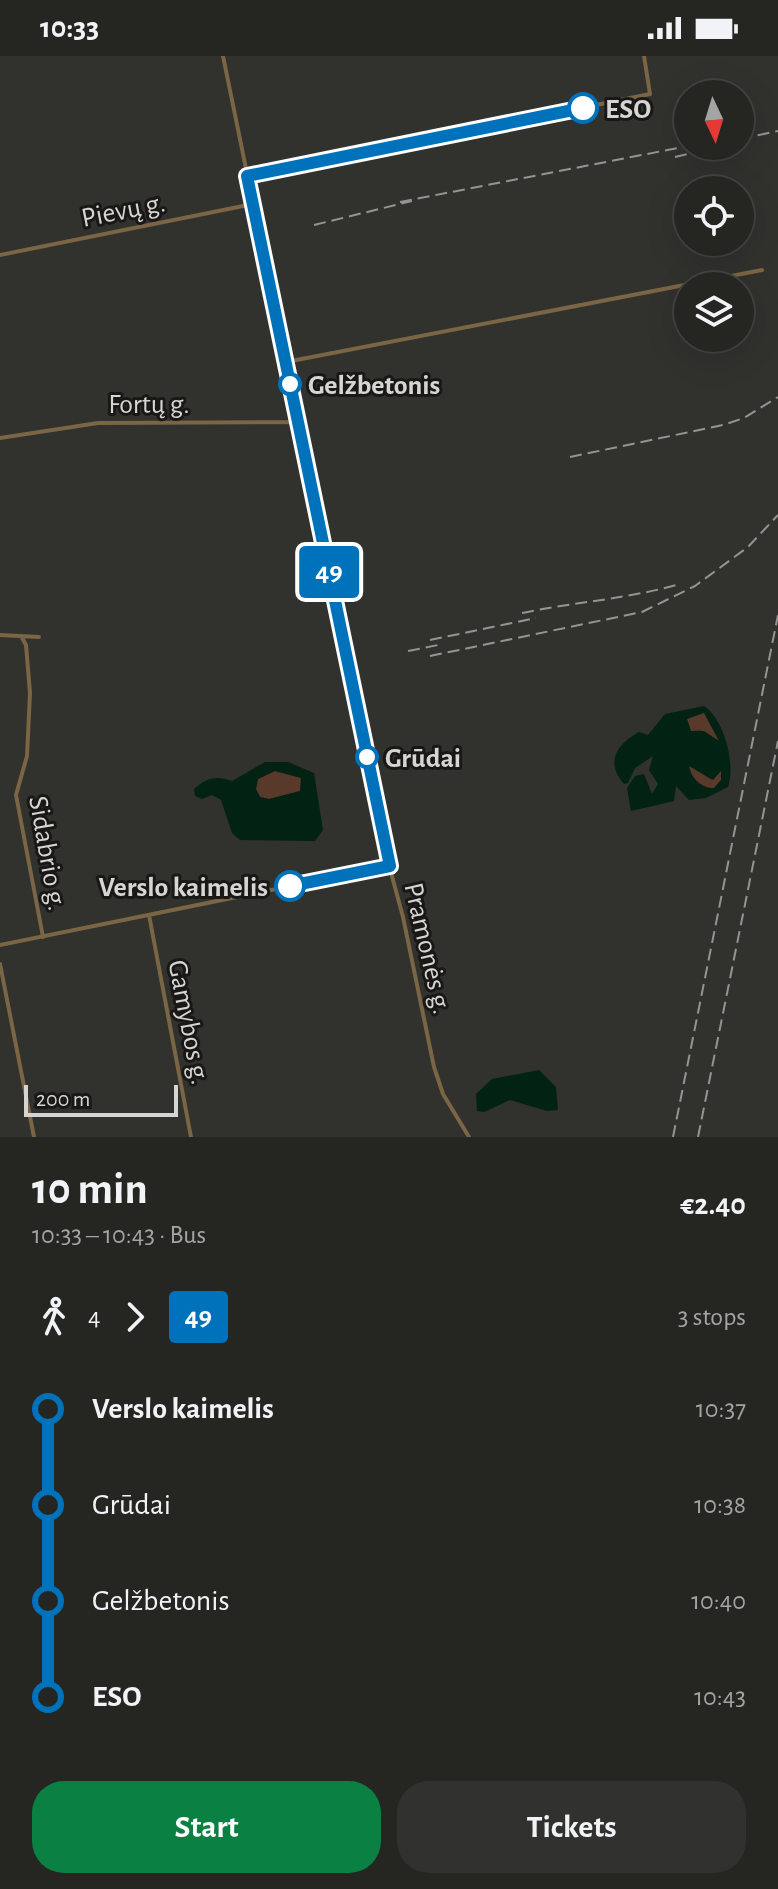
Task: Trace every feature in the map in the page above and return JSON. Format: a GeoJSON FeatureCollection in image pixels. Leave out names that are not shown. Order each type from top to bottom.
{"type":"FeatureCollection","features":[{"type":"Feature","properties":{"kind":"street","name":"Pramonės g."},"geometry":{"type":"LineString","coordinates":[[223,56],[434,1067],[443,1094],[469,1137]]}},
{"type":"Feature","properties":{"kind":"street"},"geometry":{"type":"LineString","coordinates":[[247,176],[650,94],[644,56]]}},
{"type":"Feature","properties":{"kind":"street","name":"Pievų g."},"geometry":{"type":"LineString","coordinates":[[0,255],[253,204]]}},
{"type":"Feature","properties":{"kind":"street"},"geometry":{"type":"LineString","coordinates":[[286,362],[762,270]]}},
{"type":"Feature","properties":{"kind":"street","name":"Fortų g."},"geometry":{"type":"LineString","coordinates":[[0,438],[98,423],[299,422]]}},
{"type":"Feature","properties":{"kind":"street"},"geometry":{"type":"LineString","coordinates":[[0,635],[39,637]]}},
{"type":"Feature","properties":{"kind":"street","name":"Sidabrio g."},"geometry":{"type":"LineString","coordinates":[[21,636],[26,645],[30,693],[27,756],[16,795],[43,937]]}},
{"type":"Feature","properties":{"kind":"street"},"geometry":{"type":"LineString","coordinates":[[0,945],[390,866]]}},
{"type":"Feature","properties":{"kind":"street","name":"Gamybos g."},"geometry":{"type":"LineString","coordinates":[[149,915],[191,1137]]}},
{"type":"Feature","properties":{"kind":"street"},"geometry":{"type":"LineString","coordinates":[[0,964],[34,1137]]}},
{"type":"Feature","properties":{"kind":"shaded area"},"geometry":{"type":"Polygon","coordinates":[[[704,706],[711,712],[722,731],[729,755],[728,787],[706,798],[689,800],[676,786],[674,801],[631,811],[627,788],[635,776],[644,774],[652,794],[658,784],[649,770],[653,756],[635,768],[628,783],[624,784],[615,768],[616,755],[624,743],[639,732],[648,735],[665,714],[704,706]],[[704,713],[687,719],[691,731],[704,731],[719,741],[704,713]],[[689,766],[695,778],[705,787],[714,788],[721,780],[721,771],[713,780],[689,766]]]}},
{"type":"Feature","properties":{"kind":"shaded area"},"geometry":{"type":"Polygon","coordinates":[[[704,712],[719,741],[700,730],[691,731],[687,719],[704,712]]]}},
{"type":"Feature","properties":{"kind":"shaded area"},"geometry":{"type":"Polygon","coordinates":[[[265,762],[288,762],[314,773],[323,830],[315,841],[240,840],[232,833],[221,800],[212,795],[202,799],[195,796],[194,789],[212,779],[232,781],[265,762]],[[275,771],[258,779],[256,789],[260,797],[269,799],[300,791],[301,778],[275,771]]]}},
{"type":"Feature","properties":{"kind":"shaded area"},"geometry":{"type":"Polygon","coordinates":[[[690,766],[710,779],[721,771],[721,780],[714,788],[705,787],[694,778],[690,766]]]}},
{"type":"Feature","properties":{"kind":"shaded area"},"geometry":{"type":"Polygon","coordinates":[[[275,771],[301,778],[300,791],[269,799],[260,797],[256,789],[258,779],[275,771]]]}},
{"type":"Feature","properties":{"kind":"shaded area"},"geometry":{"type":"Polygon","coordinates":[[[539,1070],[556,1087],[558,1110],[547,1111],[510,1100],[484,1112],[477,1111],[476,1094],[492,1079],[539,1070]]]}},
{"type":"Feature","properties":{"kind":"railway"},"geometry":{"type":"LineString","coordinates":[[754,136],[778,131]]}},
{"type":"Feature","properties":{"kind":"railway"},"geometry":{"type":"LineString","coordinates":[[400,202],[674,149]]}},
{"type":"Feature","properties":{"kind":"railway"},"geometry":{"type":"LineString","coordinates":[[314,225],[412,201]]}},
{"type":"Feature","properties":{"kind":"railway"},"geometry":{"type":"LineString","coordinates":[[570,457],[723,425],[744,418],[778,397]]}},
{"type":"Feature","properties":{"kind":"railway"},"geometry":{"type":"LineString","coordinates":[[430,656],[642,612],[695,586],[748,547],[778,515]]}},
{"type":"Feature","properties":{"kind":"railway"},"geometry":{"type":"LineString","coordinates":[[522,613],[680,584]]}},
{"type":"Feature","properties":{"kind":"railway"},"geometry":{"type":"LineString","coordinates":[[673,1137],[778,615]]}},
{"type":"Feature","properties":{"kind":"railway"},"geometry":{"type":"LineString","coordinates":[[430,640],[536,618]]}},
{"type":"Feature","properties":{"kind":"railway"},"geometry":{"type":"LineString","coordinates":[[408,651],[443,644]]}},
{"type":"Feature","properties":{"kind":"railway"},"geometry":{"type":"LineString","coordinates":[[698,1137],[778,741]]}},
{"type":"Feature","properties":{"kind":"bus line","name":"49"},"geometry":{"type":"LineString","coordinates":[[290,886],[390,866],[247,176],[583,108]]}},
{"type":"Feature","properties":{"kind":"place","name":"ESO"},"geometry":{"type":"Point","coordinates":[583,108]}},
{"type":"Feature","properties":{"kind":"place","name":"Gelžbetonis"},"geometry":{"type":"Point","coordinates":[290,384]}},
{"type":"Feature","properties":{"kind":"place","name":"Grūdai"},"geometry":{"type":"Point","coordinates":[367,757]}},
{"type":"Feature","properties":{"kind":"place","name":"Verslo kaimelis"},"geometry":{"type":"Point","coordinates":[290,886]}}]}
